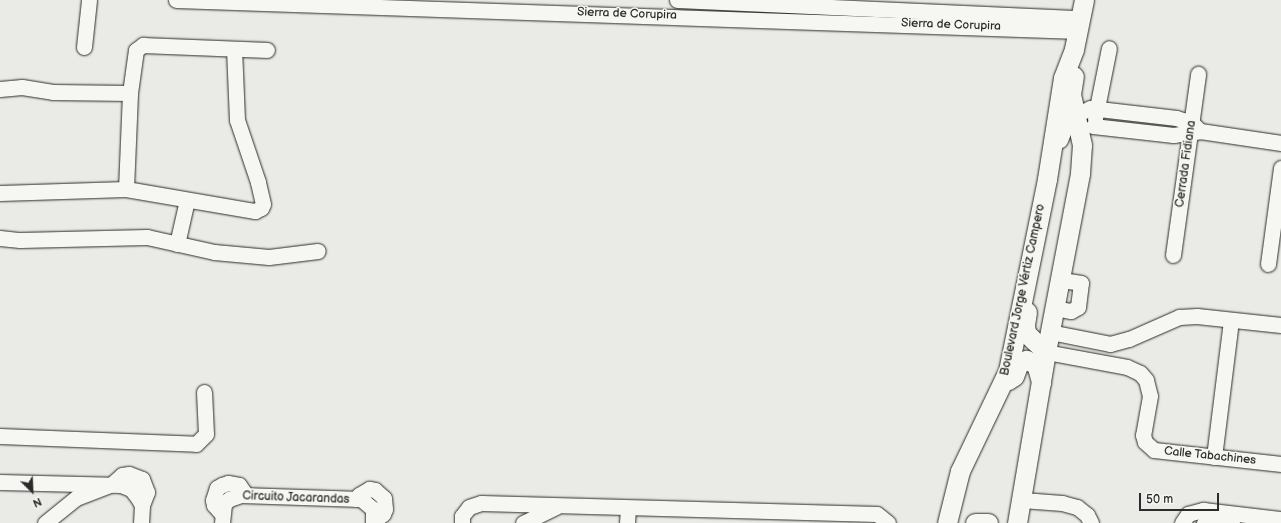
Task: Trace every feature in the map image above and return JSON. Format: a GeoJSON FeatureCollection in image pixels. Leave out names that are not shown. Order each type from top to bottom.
{"type":"FeatureCollection","features":[{"type":"Feature","properties":{"kind":"main road"},"geometry":{"type":"LineString","coordinates":[[1017,523],[1046,352],[1061,280],[1080,174],[1082,145],[1089,114],[1071,94],[1079,24]]}},
{"type":"Feature","properties":{"kind":"main road","name":"Boulevard Jorge Vértiz Campero"},"geometry":{"type":"LineString","coordinates":[[947,523],[960,472],[1004,381],[1047,179],[1063,78],[1079,24]]}},
{"type":"Feature","properties":{"kind":"main road"},"geometry":{"type":"LineString","coordinates":[[1028,274],[1032,290],[1025,329],[1032,341],[1046,352]]}},
{"type":"Feature","properties":{"kind":"main road"},"geometry":{"type":"LineString","coordinates":[[1004,381],[1014,376],[1019,363],[1026,360],[1036,364],[1041,382]]}},
{"type":"Feature","properties":{"kind":"main road"},"geometry":{"type":"LineString","coordinates":[[975,523],[988,523]]}},
{"type":"Feature","properties":{"kind":"street"},"geometry":{"type":"LineString","coordinates":[[84,47],[89,0]]}},
{"type":"Feature","properties":{"kind":"street","name":"Sierra de Corupira"},"geometry":{"type":"LineString","coordinates":[[176,0],[1079,24]]}},
{"type":"Feature","properties":{"kind":"street","name":"Sierra de Corupira"},"geometry":{"type":"LineString","coordinates":[[677,0],[1079,24]]}},
{"type":"Feature","properties":{"kind":"street"},"geometry":{"type":"LineString","coordinates":[[126,189],[130,93],[133,57],[136,50],[143,45],[267,50]]}},
{"type":"Feature","properties":{"kind":"street"},"geometry":{"type":"LineString","coordinates":[[1089,114],[1109,48]]}},
{"type":"Feature","properties":{"kind":"street"},"geometry":{"type":"LineString","coordinates":[[0,193],[126,189],[256,211],[261,208],[263,204],[238,120],[234,49]]}},
{"type":"Feature","properties":{"kind":"street","name":"Cerrada Fidiana"},"geometry":{"type":"LineString","coordinates":[[1172,255],[1194,129],[1198,74]]}},
{"type":"Feature","properties":{"kind":"street"},"geometry":{"type":"LineString","coordinates":[[0,89],[22,87],[53,92],[130,93]]}},
{"type":"Feature","properties":{"kind":"street"},"geometry":{"type":"LineString","coordinates":[[1047,179],[1056,161],[1065,122],[1089,114],[1144,113],[1194,129],[1281,143]]}},
{"type":"Feature","properties":{"kind":"street"},"geometry":{"type":"LineString","coordinates":[[1141,132],[1144,113]]}},
{"type":"Feature","properties":{"kind":"street"},"geometry":{"type":"LineString","coordinates":[[1089,114],[1117,127],[1141,132],[1194,129]]}},
{"type":"Feature","properties":{"kind":"street"},"geometry":{"type":"LineString","coordinates":[[1268,264],[1281,168]]}},
{"type":"Feature","properties":{"kind":"street"},"geometry":{"type":"LineString","coordinates":[[177,244],[187,200]]}},
{"type":"Feature","properties":{"kind":"street"},"geometry":{"type":"LineString","coordinates":[[0,238],[20,240],[147,237],[214,252],[269,257],[318,251]]}},
{"type":"Feature","properties":{"kind":"street"},"geometry":{"type":"LineString","coordinates":[[1050,332],[1110,344],[1129,339],[1178,317],[1197,316],[1281,325]]}},
{"type":"Feature","properties":{"kind":"street"},"geometry":{"type":"LineString","coordinates":[[1214,457],[1232,320]]}},
{"type":"Feature","properties":{"kind":"street"},"geometry":{"type":"LineString","coordinates":[[1106,362],[1110,344]]}},
{"type":"Feature","properties":{"kind":"street","name":"Calle Tabachines"},"geometry":{"type":"LineString","coordinates":[[1046,352],[1106,362],[1134,369],[1146,380],[1150,388],[1150,407],[1143,435],[1148,446],[1154,450],[1281,464]]}},
{"type":"Feature","properties":{"kind":"street"},"geometry":{"type":"LineString","coordinates":[[0,436],[196,444],[206,434],[204,392]]}},
{"type":"Feature","properties":{"kind":"street"},"geometry":{"type":"LineString","coordinates":[[0,482],[112,484],[132,489],[142,505],[141,523]]}},
{"type":"Feature","properties":{"kind":"street"},"geometry":{"type":"LineString","coordinates":[[45,523],[76,498],[112,484]]}},
{"type":"Feature","properties":{"kind":"street","name":"Circuito Jacarandas"},"geometry":{"type":"LineString","coordinates":[[222,519],[224,504],[229,499],[246,495],[356,499],[370,504],[373,522]]}},
{"type":"Feature","properties":{"kind":"street"},"geometry":{"type":"LineString","coordinates":[[1022,500],[1062,503],[1077,507],[1087,515],[1091,523]]}},
{"type":"Feature","properties":{"kind":"street"},"geometry":{"type":"LineString","coordinates":[[462,523],[462,516],[469,507],[481,503],[840,518],[877,514],[888,523]]}},
{"type":"Feature","properties":{"kind":"street"},"geometry":{"type":"LineString","coordinates":[[523,523],[559,506]]}},
{"type":"Feature","properties":{"kind":"street"},"geometry":{"type":"LineString","coordinates":[[627,523],[628,508]]}},
{"type":"Feature","properties":{"kind":"street"},"geometry":{"type":"LineString","coordinates":[[1190,520],[1203,510],[1230,521]]}},
{"type":"Feature","properties":{"kind":"street"},"geometry":{"type":"LineString","coordinates":[[1204,523],[1281,518]]}}]}
